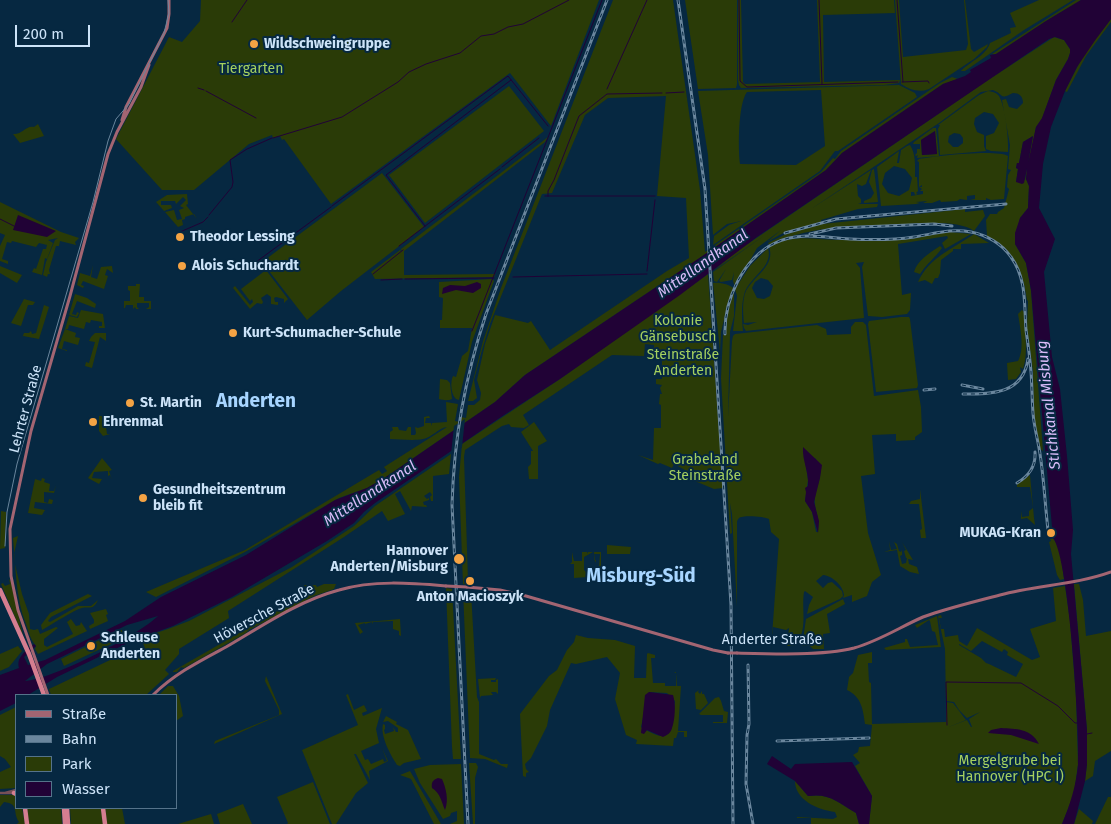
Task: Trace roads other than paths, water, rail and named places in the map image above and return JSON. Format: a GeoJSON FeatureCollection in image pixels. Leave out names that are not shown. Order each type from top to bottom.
{"type":"FeatureCollection","features":[{"type":"Feature","properties":{"kind":"highway"},"geometry":{"type":"LineString","coordinates":[[0,590],[22,637],[45,694]]}},
{"type":"Feature","properties":{"kind":"highway"},"geometry":{"type":"LineString","coordinates":[[0,596],[22,637]]}},
{"type":"Feature","properties":{"kind":"highway"},"geometry":{"type":"LineString","coordinates":[[25,809],[27,824]]}},
{"type":"Feature","properties":{"kind":"highway"},"geometry":{"type":"LineString","coordinates":[[65,809],[66,824]]}},
{"type":"Feature","properties":{"kind":"highway"},"geometry":{"type":"LineString","coordinates":[[103,809],[105,824]]}},
{"type":"Feature","properties":{"kind":"main road","name":"Lehrter Straße"},"geometry":{"type":"LineString","coordinates":[[22,637],[11,576],[9,550],[12,517],[30,432],[70,296],[107,159],[122,121],[141,86],[168,24],[169,0]]}},
{"type":"Feature","properties":{"kind":"main road","name":"Anderter Straße"},"geometry":{"type":"LineString","coordinates":[[428,584],[500,590],[728,653],[778,653],[845,650],[872,642],[912,622],[937,613],[1009,593],[1111,572]]}},
{"type":"Feature","properties":{"kind":"main road","name":"Höversche Straße"},"geometry":{"type":"LineString","coordinates":[[154,694],[166,683],[191,666],[285,613],[320,596],[365,584],[428,584]]}},
{"type":"Feature","properties":{"kind":"street"},"geometry":{"type":"LineString","coordinates":[[0,793],[15,793]]}},
{"type":"Feature","properties":{"kind":"water"},"geometry":{"type":"Polygon","coordinates":[[[1081,0],[1111,0],[1111,19],[1077,67],[1051,127],[1043,164],[1039,208],[1055,239],[1044,272],[1052,357],[1060,389],[1067,456],[1073,530],[1071,554],[1087,730],[1085,781],[1074,824],[1062,824],[1068,810],[1078,765],[1072,647],[1064,577],[1059,552],[1053,538],[1031,290],[1026,263],[1015,244],[1015,233],[1020,218],[1028,208],[1029,186],[1026,179],[1027,168],[1024,183],[1016,182],[1018,169],[1016,168],[1017,163],[1019,163],[1023,142],[1033,136],[1028,163],[1036,127],[1042,118],[1056,80],[1070,53],[1070,49],[1064,40],[1055,37],[1049,39],[757,237],[680,295],[560,379],[375,503],[354,523],[327,541],[232,597],[173,626],[134,640],[57,677],[30,694],[15,694],[15,704],[0,711],[0,675],[19,668],[20,657],[34,644],[36,646],[24,657],[28,665],[45,660],[125,621],[161,597],[246,555],[335,500],[367,488],[383,479],[495,402],[525,375],[701,257],[826,170],[842,153],[943,84],[965,76],[971,72],[970,70],[991,58],[990,55],[996,54],[1081,0]],[[158,616],[127,625],[47,664],[25,681],[37,679],[73,665],[133,634],[158,616]]]}},
{"type":"Feature","properties":{"kind":"water"},"geometry":{"type":"Polygon","coordinates":[[[935,131],[937,154],[922,155],[921,140],[935,131]]]}},
{"type":"Feature","properties":{"kind":"water"},"geometry":{"type":"Polygon","coordinates":[[[18,215],[56,231],[47,237],[13,230],[18,215]]]}},
{"type":"Feature","properties":{"kind":"water"},"geometry":{"type":"Polygon","coordinates":[[[477,282],[481,284],[481,288],[473,293],[456,290],[442,294],[443,288],[450,285],[465,286],[477,282]]]}},
{"type":"Feature","properties":{"kind":"water"},"geometry":{"type":"Polygon","coordinates":[[[803,447],[822,465],[814,502],[819,521],[818,533],[812,512],[805,501],[805,488],[808,486],[808,481],[803,447]]]}},
{"type":"Feature","properties":{"kind":"water"},"geometry":{"type":"Polygon","coordinates":[[[649,692],[673,695],[675,707],[673,725],[670,733],[663,737],[647,730],[644,734],[641,733],[645,695],[649,692]]]}},
{"type":"Feature","properties":{"kind":"water"},"geometry":{"type":"Polygon","coordinates":[[[1001,728],[1023,730],[1032,735],[1039,744],[1011,735],[988,733],[991,730],[1001,728]]]}},
{"type":"Feature","properties":{"kind":"water"},"geometry":{"type":"Polygon","coordinates":[[[772,756],[791,769],[795,764],[852,762],[872,796],[869,824],[859,824],[856,813],[833,799],[816,795],[808,796],[795,781],[767,764],[772,756]]]}},
{"type":"Feature","properties":{"kind":"water"},"geometry":{"type":"Polygon","coordinates":[[[438,778],[442,779],[446,790],[447,802],[445,810],[439,795],[432,788],[433,782],[438,778]]]}},
{"type":"Feature","properties":{"kind":"waterway"},"geometry":{"type":"LineString","coordinates":[[232,22],[247,0]]}},
{"type":"Feature","properties":{"kind":"waterway"},"geometry":{"type":"LineString","coordinates":[[273,138],[342,117],[398,82],[409,72],[426,64],[460,53],[481,36],[494,34],[508,27],[523,24],[569,0]]}},
{"type":"Feature","properties":{"kind":"waterway"},"geometry":{"type":"LineString","coordinates":[[472,331],[602,0]]}},
{"type":"Feature","properties":{"kind":"waterway"},"geometry":{"type":"LineString","coordinates":[[607,89],[647,0]]}},
{"type":"Feature","properties":{"kind":"waterway"},"geometry":{"type":"LineString","coordinates":[[739,0],[740,81],[747,87],[898,82]]}},
{"type":"Feature","properties":{"kind":"waterway"},"geometry":{"type":"LineString","coordinates":[[819,0],[822,84]]}},
{"type":"Feature","properties":{"kind":"waterway"},"geometry":{"type":"LineString","coordinates":[[897,0],[903,82]]}},
{"type":"Feature","properties":{"kind":"waterway"},"geometry":{"type":"LineString","coordinates":[[332,206],[508,76],[548,126]]}},
{"type":"Feature","properties":{"kind":"waterway"},"geometry":{"type":"LineString","coordinates":[[425,226],[386,175],[511,80]]}},
{"type":"Feature","properties":{"kind":"waterway"},"geometry":{"type":"LineString","coordinates":[[902,82],[928,81],[929,83]]}},
{"type":"Feature","properties":{"kind":"waterway"},"geometry":{"type":"LineString","coordinates":[[198,88],[204,90]]}},
{"type":"Feature","properties":{"kind":"waterway"},"geometry":{"type":"LineString","coordinates":[[206,91],[256,118]]}},
{"type":"Feature","properties":{"kind":"waterway"},"geometry":{"type":"LineString","coordinates":[[666,93],[684,92]]}},
{"type":"Feature","properties":{"kind":"waterway"},"geometry":{"type":"LineString","coordinates":[[548,196],[548,191],[579,116],[607,94],[662,93]]}},
{"type":"Feature","properties":{"kind":"waterway"},"geometry":{"type":"LineString","coordinates":[[209,215],[232,187],[230,160],[247,149],[272,138]]}},
{"type":"Feature","properties":{"kind":"waterway"},"geometry":{"type":"LineString","coordinates":[[502,167],[539,138]]}},
{"type":"Feature","properties":{"kind":"waterway"},"geometry":{"type":"LineString","coordinates":[[399,246],[500,169]]}},
{"type":"Feature","properties":{"kind":"waterway"},"geometry":{"type":"LineString","coordinates":[[545,196],[655,196]]}},
{"type":"Feature","properties":{"kind":"waterway"},"geometry":{"type":"LineString","coordinates":[[647,271],[655,200]]}},
{"type":"Feature","properties":{"kind":"waterway"},"geometry":{"type":"LineString","coordinates":[[252,265],[331,207]]}},
{"type":"Feature","properties":{"kind":"waterway"},"geometry":{"type":"LineString","coordinates":[[180,232],[203,222],[208,217]]}},
{"type":"Feature","properties":{"kind":"waterway"},"geometry":{"type":"LineString","coordinates":[[0,219],[14,226]]}},
{"type":"Feature","properties":{"kind":"waterway"},"geometry":{"type":"LineString","coordinates":[[373,274],[403,250]]}},
{"type":"Feature","properties":{"kind":"waterway"},"geometry":{"type":"LineString","coordinates":[[513,277],[647,274]]}},
{"type":"Feature","properties":{"kind":"waterway"},"geometry":{"type":"LineString","coordinates":[[405,279],[494,278]]}},
{"type":"Feature","properties":{"kind":"waterway"},"geometry":{"type":"LineString","coordinates":[[381,280],[402,279]]}},
{"type":"Feature","properties":{"kind":"waterway"},"geometry":{"type":"LineString","coordinates":[[947,725],[946,682],[1021,683],[1058,706],[1077,723]]}},
{"type":"Feature","properties":{"kind":"waterway"},"geometry":{"type":"LineString","coordinates":[[1087,734],[1092,733]]}},
{"type":"Feature","properties":{"kind":"tram line"},"geometry":{"type":"LineString","coordinates":[[5,546],[7,512],[17,464],[93,202],[108,141],[116,119],[129,104],[164,33],[169,13],[168,0]]}},
{"type":"Feature","properties":{"kind":"railway"},"geometry":{"type":"LineString","coordinates":[[468,824],[452,505],[455,455],[462,408],[472,361],[486,314],[607,0]]}},
{"type":"Feature","properties":{"kind":"railway"},"geometry":{"type":"LineString","coordinates":[[678,0],[705,189],[731,605],[733,824]]}},
{"type":"Feature","properties":{"kind":"railway"},"geometry":{"type":"LineString","coordinates":[[785,233],[836,219],[1006,204]]}},
{"type":"Feature","properties":{"kind":"railway"},"geometry":{"type":"LineString","coordinates":[[810,234],[836,228],[934,224],[952,226]]}},
{"type":"Feature","properties":{"kind":"railway"},"geometry":{"type":"LineString","coordinates":[[725,334],[728,308],[732,294],[745,269],[764,250],[784,239],[803,236],[890,239],[964,231],[977,233],[994,241],[1011,257],[1020,274],[1022,283],[1031,367],[1034,418],[1048,530]]}},
{"type":"Feature","properties":{"kind":"railway"},"geometry":{"type":"LineString","coordinates":[[963,394],[984,394],[1004,390],[1012,386],[1020,380],[1028,359]]}},
{"type":"Feature","properties":{"kind":"railway"},"geometry":{"type":"LineString","coordinates":[[962,385],[983,389]]}},
{"type":"Feature","properties":{"kind":"railway"},"geometry":{"type":"LineString","coordinates":[[924,390],[935,389]]}},
{"type":"Feature","properties":{"kind":"railway"},"geometry":{"type":"LineString","coordinates":[[1017,483],[1031,471],[1035,452]]}},
{"type":"Feature","properties":{"kind":"railway"},"geometry":{"type":"LineString","coordinates":[[748,665],[749,724],[746,784],[753,824]]}},
{"type":"Feature","properties":{"kind":"railway"},"geometry":{"type":"LineString","coordinates":[[777,741],[869,738]]}},
{"type":"Feature","properties":{"kind":"place","name":"Wildschweingruppe"},"geometry":{"type":"Point","coordinates":[254,44]}},
{"type":"Feature","properties":{"kind":"place","name":"Theodor Lessing"},"geometry":{"type":"Point","coordinates":[180,237]}},
{"type":"Feature","properties":{"kind":"place","name":"Alois Schuchardt"},"geometry":{"type":"Point","coordinates":[182,266]}},
{"type":"Feature","properties":{"kind":"place","name":"Kurt-Schumacher-Schule"},"geometry":{"type":"Point","coordinates":[233,333]}},
{"type":"Feature","properties":{"kind":"place","name":"St. Martin"},"geometry":{"type":"Point","coordinates":[130,403]}},
{"type":"Feature","properties":{"kind":"place","name":"Ehrenmal"},"geometry":{"type":"Point","coordinates":[93,422]}},
{"type":"Feature","properties":{"kind":"place","name":"Gesundheitszentrum bleib fit"},"geometry":{"type":"Point","coordinates":[143,498]}},
{"type":"Feature","properties":{"kind":"place","name":"MUKAG-Kran"},"geometry":{"type":"Point","coordinates":[1051,533]}},
{"type":"Feature","properties":{"kind":"place","name":"Hannover Anderten/Misburg"},"geometry":{"type":"Point","coordinates":[459,559]}},
{"type":"Feature","properties":{"kind":"place","name":"Anton Macioszyk"},"geometry":{"type":"Point","coordinates":[470,581]}},
{"type":"Feature","properties":{"kind":"place","name":"Schleuse Anderten"},"geometry":{"type":"Point","coordinates":[91,646]}},
{"type":"Feature","properties":{"kind":"district","name":"Anderten"},"geometry":{"type":"Point","coordinates":[256,402]}},
{"type":"Feature","properties":{"kind":"district","name":"Misburg-Süd"},"geometry":{"type":"Point","coordinates":[641,577]}},
{"type":"Feature","properties":{"kind":"park label","name":"Tiergarten"},"geometry":{"type":"Point","coordinates":[251,69]}},
{"type":"Feature","properties":{"kind":"park label","name":"Kolonie Gänsebusch"},"geometry":{"type":"Point","coordinates":[678,330]}},
{"type":"Feature","properties":{"kind":"park label","name":"Steinstraße Anderten"},"geometry":{"type":"Point","coordinates":[683,364]}},
{"type":"Feature","properties":{"kind":"park label","name":"Grabeland Steinstraße"},"geometry":{"type":"Point","coordinates":[705,468]}},
{"type":"Feature","properties":{"kind":"park label","name":"Mergelgrube bei Hannover (HPC I)"},"geometry":{"type":"Point","coordinates":[1010,770]}},
{"type":"Feature","properties":{"kind":"water label","name":"Mittellandkanal"},"geometry":{"type":"Point","coordinates":[703,264]}},
{"type":"Feature","properties":{"kind":"water label","name":"Stichkanal Misburg"},"geometry":{"type":"Point","coordinates":[1049,405]}},
{"type":"Feature","properties":{"kind":"water label","name":"Mittellandkanal"},"geometry":{"type":"Point","coordinates":[370,494]}}]}
